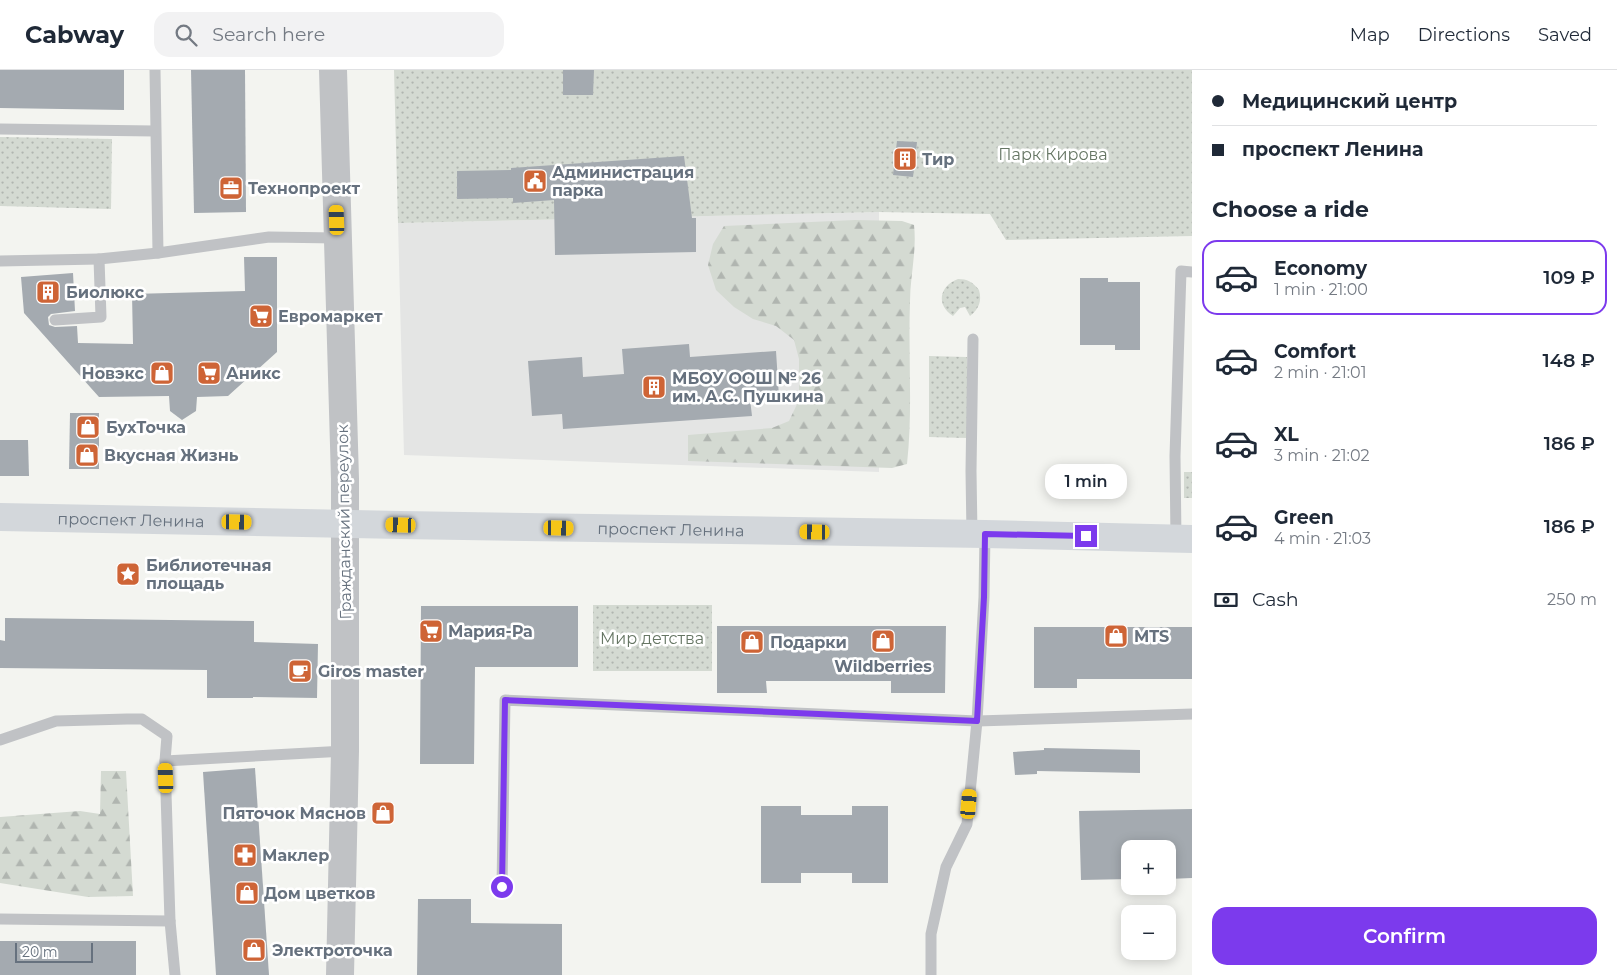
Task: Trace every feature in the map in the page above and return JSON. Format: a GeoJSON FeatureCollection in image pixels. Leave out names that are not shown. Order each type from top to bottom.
{"type":"FeatureCollection","features":[{"type":"Feature","properties":{"kind":"main road","name":"проспект Ленина"},"geometry":{"type":"LineString","coordinates":[[0,517],[1184,539]]}},
{"type":"Feature","properties":{"kind":"street","name":"Гражданский переулок"},"geometry":{"type":"LineString","coordinates":[[333,70],[345,523],[345,751],[340,975]]}},
{"type":"Feature","properties":{"kind":"lane"},"geometry":{"type":"LineString","coordinates":[[155,70],[158,253]]}},
{"type":"Feature","properties":{"kind":"lane"},"geometry":{"type":"LineString","coordinates":[[0,129],[155,131]]}},
{"type":"Feature","properties":{"kind":"lane"},"geometry":{"type":"LineString","coordinates":[[0,261],[99,258],[158,253],[269,236],[338,238]]}},
{"type":"Feature","properties":{"kind":"lane"},"geometry":{"type":"LineString","coordinates":[[55,320],[101,317],[99,258]]}},
{"type":"Feature","properties":{"kind":"lane"},"geometry":{"type":"LineString","coordinates":[[1184,539],[1175,456],[1181,271],[1192,272]]}},
{"type":"Feature","properties":{"kind":"lane"},"geometry":{"type":"LineString","coordinates":[[931,975],[931,934],[946,867],[967,824],[977,721],[984,597],[971,471],[973,339]]}},
{"type":"Feature","properties":{"kind":"lane"},"geometry":{"type":"LineString","coordinates":[[502,887],[505,700],[977,721],[1192,714]]}},
{"type":"Feature","properties":{"kind":"lane"},"geometry":{"type":"LineString","coordinates":[[0,740],[56,721],[142,719],[167,736],[165,761],[170,921],[175,975]]}},
{"type":"Feature","properties":{"kind":"lane"},"geometry":{"type":"LineString","coordinates":[[165,761],[345,751]]}},
{"type":"Feature","properties":{"kind":"lane"},"geometry":{"type":"LineString","coordinates":[[0,919],[170,921]]}},
{"type":"Feature","properties":{"kind":"shaded area"},"geometry":{"type":"Polygon","coordinates":[[[879,212],[879,472],[404,455],[398,223],[879,212]]]}},
{"type":"Feature","properties":{"kind":"green space","name":"Парк Кирова"},"geometry":{"type":"Polygon","coordinates":[[[394,70],[1192,70],[1192,236],[1006,240],[990,214],[879,212],[398,223],[394,70]]]}},
{"type":"Feature","properties":{"kind":"green space"},"geometry":{"type":"Polygon","coordinates":[[[0,137],[112,139],[111,209],[0,206],[0,137]]]}},
{"type":"Feature","properties":{"kind":"green space"},"geometry":{"type":"Polygon","coordinates":[[[855,220],[902,221],[914,225],[915,244],[910,302],[910,423],[907,464],[892,468],[688,461],[688,435],[772,428],[789,421],[799,400],[799,359],[794,340],[776,326],[753,319],[734,307],[716,290],[708,265],[713,244],[724,226],[855,220]]]}},
{"type":"Feature","properties":{"kind":"green space"},"geometry":{"type":"Polygon","coordinates":[[[958,279],[970,282],[979,290],[979,304],[976,311],[970,316],[965,307],[960,308],[953,316],[944,307],[942,301],[942,296],[947,286],[958,279]]]}},
{"type":"Feature","properties":{"kind":"green space"},"geometry":{"type":"Polygon","coordinates":[[[929,356],[967,357],[967,438],[929,437],[929,356]]]}},
{"type":"Feature","properties":{"kind":"green space"},"geometry":{"type":"Polygon","coordinates":[[[1184,472],[1192,472],[1192,498],[1184,498],[1184,472]]]}},
{"type":"Feature","properties":{"kind":"green space","name":"Мир детства"},"geometry":{"type":"Polygon","coordinates":[[[593,605],[712,605],[712,671],[593,671],[593,605]]]}},
{"type":"Feature","properties":{"kind":"green space"},"geometry":{"type":"Polygon","coordinates":[[[101,771],[126,771],[133,896],[88,897],[0,883],[0,817],[80,811],[100,814],[101,771]]]}},
{"type":"Feature","properties":{"kind":"building"},"geometry":{"type":"Polygon","coordinates":[[[0,70],[124,70],[124,110],[0,108],[0,70]]]}},
{"type":"Feature","properties":{"kind":"building"},"geometry":{"type":"Polygon","coordinates":[[[191,70],[245,70],[246,212],[194,213],[191,70]]]}},
{"type":"Feature","properties":{"kind":"building"},"geometry":{"type":"Polygon","coordinates":[[[563,70],[594,70],[593,95],[563,95],[563,70]]]}},
{"type":"Feature","properties":{"kind":"building","name":"Тир"},"geometry":{"type":"Polygon","coordinates":[[[897,141],[917,142],[913,177],[893,175],[897,141]]]}},
{"type":"Feature","properties":{"kind":"building"},"geometry":{"type":"Polygon","coordinates":[[[684,156],[692,218],[696,218],[696,252],[555,255],[554,200],[513,203],[513,198],[457,199],[457,171],[511,170],[511,168],[684,156]]]}},
{"type":"Feature","properties":{"kind":"building"},"geometry":{"type":"Polygon","coordinates":[[[244,257],[277,257],[277,352],[228,396],[197,397],[196,411],[182,420],[170,411],[169,396],[99,397],[24,313],[21,277],[73,273],[75,311],[51,314],[48,317],[49,325],[55,327],[77,326],[78,343],[133,344],[132,294],[245,291],[244,257]]]}},
{"type":"Feature","properties":{"kind":"building"},"geometry":{"type":"Polygon","coordinates":[[[1080,278],[1108,278],[1108,282],[1140,282],[1140,350],[1115,350],[1115,345],[1080,345],[1080,278]]]}},
{"type":"Feature","properties":{"kind":"building","name":"МБОУ ООШ № 26 им. А.С. Пушкина"},"geometry":{"type":"Polygon","coordinates":[[[689,344],[690,357],[776,351],[779,397],[750,399],[752,416],[563,429],[562,414],[532,416],[528,361],[582,357],[583,377],[624,374],[622,349],[689,344]]]}},
{"type":"Feature","properties":{"kind":"building"},"geometry":{"type":"Polygon","coordinates":[[[70,413],[99,413],[99,469],[69,469],[70,413]]]}},
{"type":"Feature","properties":{"kind":"building"},"geometry":{"type":"Polygon","coordinates":[[[0,440],[28,440],[29,476],[0,476],[0,440]]]}},
{"type":"Feature","properties":{"kind":"building"},"geometry":{"type":"Polygon","coordinates":[[[421,606],[578,606],[578,667],[475,667],[474,764],[420,764],[421,606]]]}},
{"type":"Feature","properties":{"kind":"building"},"geometry":{"type":"Polygon","coordinates":[[[5,618],[254,621],[254,642],[318,644],[317,698],[207,698],[207,670],[0,668],[0,640],[5,641],[5,618]]]}},
{"type":"Feature","properties":{"kind":"building"},"geometry":{"type":"Polygon","coordinates":[[[717,626],[946,626],[945,693],[891,693],[891,681],[766,681],[767,693],[717,693],[717,626]]]}},
{"type":"Feature","properties":{"kind":"building"},"geometry":{"type":"Polygon","coordinates":[[[1034,627],[1192,627],[1192,679],[1077,679],[1077,688],[1034,688],[1034,627]]]}},
{"type":"Feature","properties":{"kind":"building"},"geometry":{"type":"Polygon","coordinates":[[[1044,748],[1140,750],[1140,773],[1037,771],[1037,774],[1015,775],[1013,752],[1044,750],[1044,748]]]}},
{"type":"Feature","properties":{"kind":"building"},"geometry":{"type":"Polygon","coordinates":[[[255,768],[269,975],[216,975],[203,772],[255,768]]]}},
{"type":"Feature","properties":{"kind":"building"},"geometry":{"type":"Polygon","coordinates":[[[761,806],[801,806],[801,815],[852,815],[852,806],[888,806],[888,883],[852,883],[852,873],[801,873],[801,883],[761,883],[761,806]]]}},
{"type":"Feature","properties":{"kind":"building"},"geometry":{"type":"Polygon","coordinates":[[[1192,809],[1192,878],[1176,879],[1176,840],[1121,840],[1121,879],[1081,880],[1079,811],[1192,809]]]}},
{"type":"Feature","properties":{"kind":"building"},"geometry":{"type":"Polygon","coordinates":[[[418,899],[471,899],[471,923],[562,924],[562,975],[417,975],[418,899]]]}},
{"type":"Feature","properties":{"kind":"building"},"geometry":{"type":"Polygon","coordinates":[[[0,941],[136,941],[136,975],[0,975],[0,941]]]}},
{"type":"Feature","properties":{"kind":"place","name":"Тир"},"geometry":{"type":"Point","coordinates":[905,159]}},
{"type":"Feature","properties":{"kind":"place","name":"Администрация парка"},"geometry":{"type":"Point","coordinates":[535,181]}},
{"type":"Feature","properties":{"kind":"place","name":"Технопроект"},"geometry":{"type":"Point","coordinates":[231,188]}},
{"type":"Feature","properties":{"kind":"place","name":"Биолюкс"},"geometry":{"type":"Point","coordinates":[48,292]}},
{"type":"Feature","properties":{"kind":"place","name":"Евромаркет"},"geometry":{"type":"Point","coordinates":[261,316]}},
{"type":"Feature","properties":{"kind":"place","name":"Новэкс"},"geometry":{"type":"Point","coordinates":[162,373]}},
{"type":"Feature","properties":{"kind":"place","name":"Аникс"},"geometry":{"type":"Point","coordinates":[209,373]}},
{"type":"Feature","properties":{"kind":"place","name":"МБОУ ООШ № 26 им. А.С. Пушкина"},"geometry":{"type":"Point","coordinates":[654,387]}},
{"type":"Feature","properties":{"kind":"place","name":"БухТочка"},"geometry":{"type":"Point","coordinates":[88,427]}},
{"type":"Feature","properties":{"kind":"place","name":"Вкусная Жизнь"},"geometry":{"type":"Point","coordinates":[87,455]}},
{"type":"Feature","properties":{"kind":"place","name":"Библиотечная площадь"},"geometry":{"type":"Point","coordinates":[128,574]}},
{"type":"Feature","properties":{"kind":"place","name":"Мария-Ра"},"geometry":{"type":"Point","coordinates":[431,631]}},
{"type":"Feature","properties":{"kind":"place","name":"MTS"},"geometry":{"type":"Point","coordinates":[1116,636]}},
{"type":"Feature","properties":{"kind":"place","name":"Wildberries"},"geometry":{"type":"Point","coordinates":[883,641]}},
{"type":"Feature","properties":{"kind":"place","name":"Подарки"},"geometry":{"type":"Point","coordinates":[752,642]}},
{"type":"Feature","properties":{"kind":"place","name":"Giros master"},"geometry":{"type":"Point","coordinates":[300,671]}},
{"type":"Feature","properties":{"kind":"place","name":"Пяточок Мяснов"},"geometry":{"type":"Point","coordinates":[383,813]}},
{"type":"Feature","properties":{"kind":"place","name":"Маклер"},"geometry":{"type":"Point","coordinates":[245,855]}},
{"type":"Feature","properties":{"kind":"place","name":"Дом цветков"},"geometry":{"type":"Point","coordinates":[247,893]}},
{"type":"Feature","properties":{"kind":"place","name":"Электроточка"},"geometry":{"type":"Point","coordinates":[254,950]}},
{"type":"Feature","properties":{"kind":"route"},"geometry":{"type":"LineString","coordinates":[[502,887],[505,700],[977,721],[984,597],[985,534],[1086,536]]}}]}
